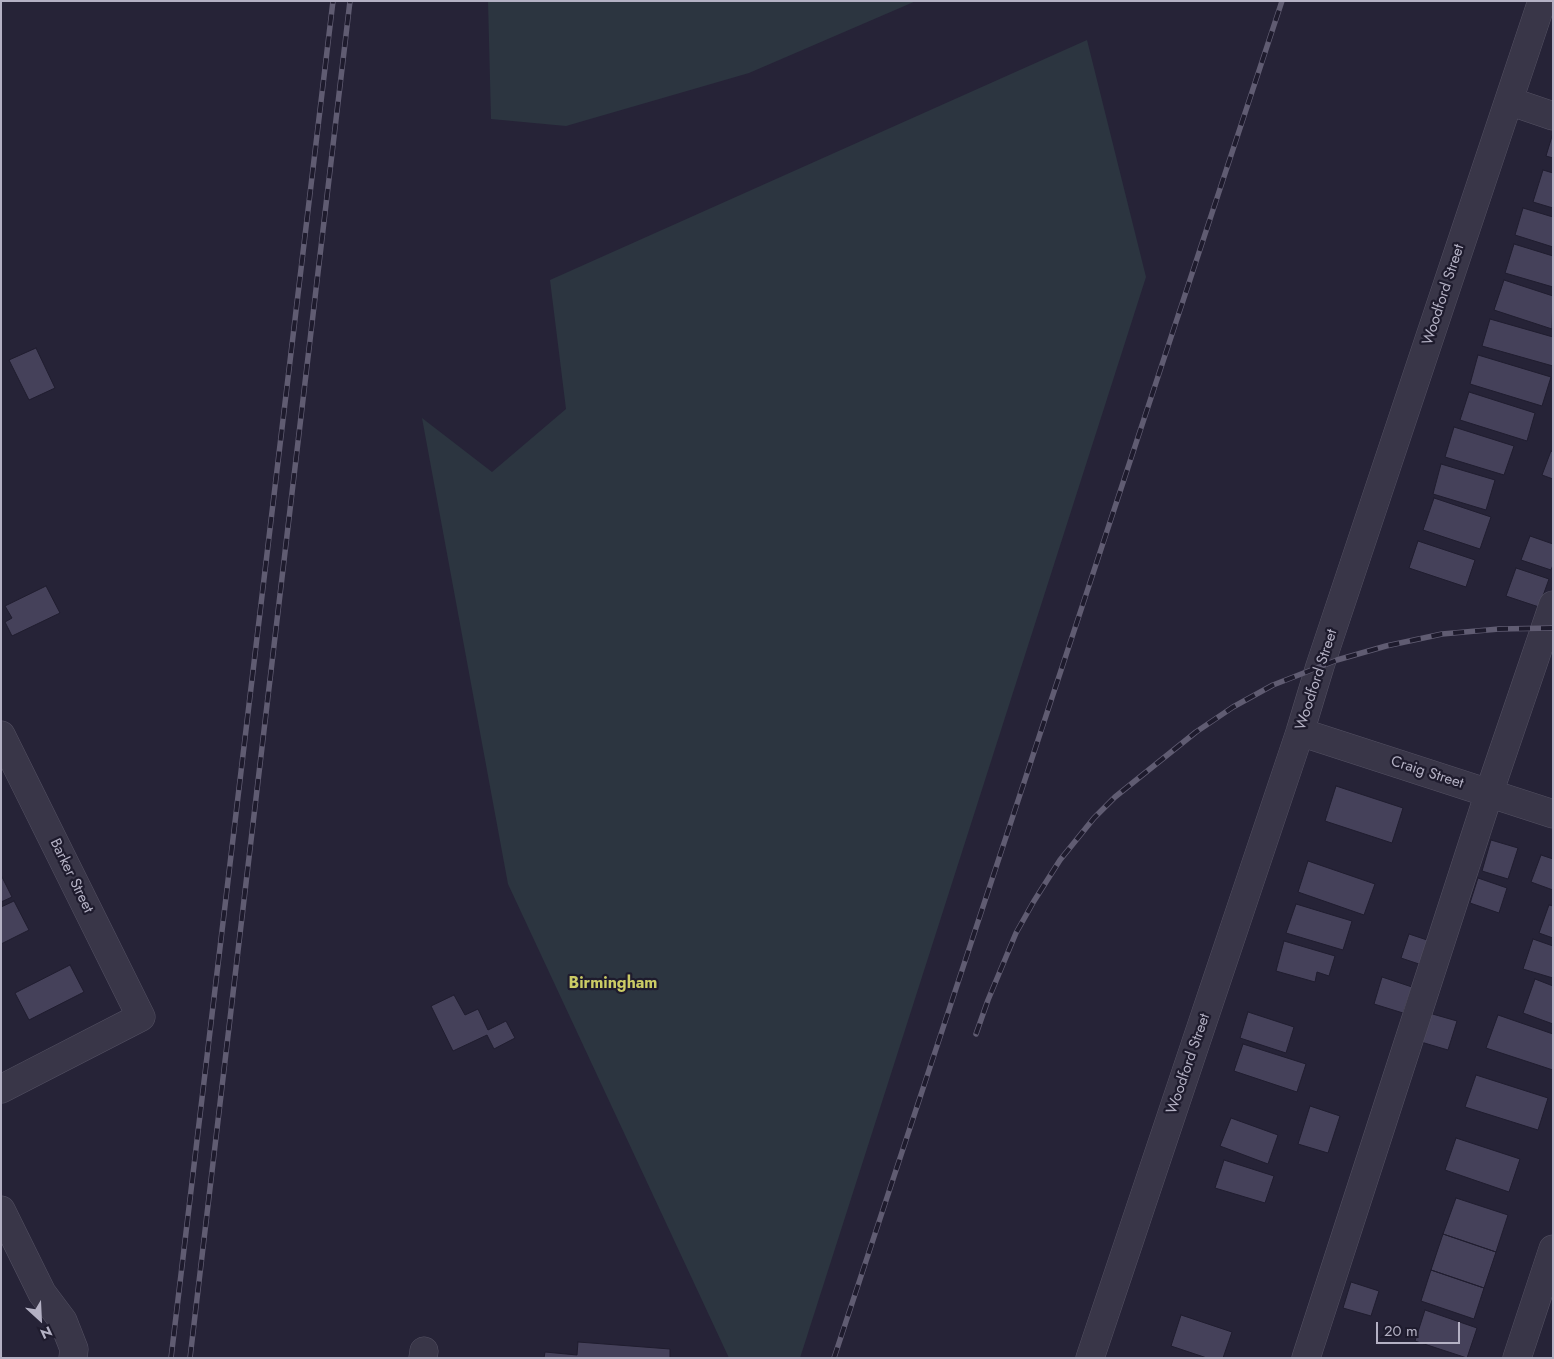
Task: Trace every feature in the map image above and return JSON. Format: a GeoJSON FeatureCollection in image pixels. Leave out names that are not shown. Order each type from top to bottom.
{"type":"FeatureCollection","features":[{"type":"Feature","properties":{"kind":"street","name":"Woodford Street"},"geometry":{"type":"LineString","coordinates":[[1090,1358],[1542,1]]}},
{"type":"Feature","properties":{"kind":"street"},"geometry":{"type":"LineString","coordinates":[[1508,101],[1553,116]]}},
{"type":"Feature","properties":{"kind":"street"},"geometry":{"type":"LineString","coordinates":[[1306,1358],[1489,793],[1553,606]]}},
{"type":"Feature","properties":{"kind":"street","name":"Craig Street"},"geometry":{"type":"LineString","coordinates":[[1300,732],[1553,814]]}},
{"type":"Feature","properties":{"kind":"street","name":"Barker Street"},"geometry":{"type":"LineString","coordinates":[[1,735],[141,1018],[1,1089]]}},
{"type":"Feature","properties":{"kind":"street"},"geometry":{"type":"LineString","coordinates":[[1,1210],[42,1293],[63,1321],[74,1349],[73,1358]]}},
{"type":"Feature","properties":{"kind":"street"},"geometry":{"type":"LineString","coordinates":[[1517,1358],[1553,1249]]}},
{"type":"Feature","properties":{"kind":"shaded area"},"geometry":{"type":"Polygon","coordinates":[[[488,1],[916,1],[749,73],[566,126],[491,119],[488,1]]]}},
{"type":"Feature","properties":{"kind":"shaded area"},"geometry":{"type":"Polygon","coordinates":[[[1087,40],[1146,277],[800,1358],[729,1358],[508,884],[422,418],[492,472],[566,409],[550,280],[1087,40]]]}},
{"type":"Feature","properties":{"kind":"building"},"geometry":{"type":"Polygon","coordinates":[[[1553,133],[1553,158],[1546,156],[1553,133]]]}},
{"type":"Feature","properties":{"kind":"building"},"geometry":{"type":"Polygon","coordinates":[[[1543,170],[1553,173],[1553,208],[1533,202],[1543,170]]]}},
{"type":"Feature","properties":{"kind":"building"},"geometry":{"type":"Polygon","coordinates":[[[1523,208],[1553,217],[1553,247],[1515,235],[1523,208]]]}},
{"type":"Feature","properties":{"kind":"building"},"geometry":{"type":"Polygon","coordinates":[[[1514,244],[1553,256],[1553,287],[1505,273],[1514,244]]]}},
{"type":"Feature","properties":{"kind":"building"},"geometry":{"type":"Polygon","coordinates":[[[1504,280],[1553,296],[1552,329],[1494,310],[1504,280]]]}},
{"type":"Feature","properties":{"kind":"building"},"geometry":{"type":"Polygon","coordinates":[[[1490,319],[1553,337],[1553,366],[1482,346],[1490,319]]]}},
{"type":"Feature","properties":{"kind":"building"},"geometry":{"type":"Polygon","coordinates":[[[36,348],[55,388],[29,400],[9,360],[36,348]]]}},
{"type":"Feature","properties":{"kind":"building"},"geometry":{"type":"Polygon","coordinates":[[[1478,355],[1551,377],[1542,406],[1470,384],[1478,355]]]}},
{"type":"Feature","properties":{"kind":"building"},"geometry":{"type":"Polygon","coordinates":[[[1469,392],[1535,413],[1527,441],[1460,420],[1469,392]]]}},
{"type":"Feature","properties":{"kind":"building"},"geometry":{"type":"Polygon","coordinates":[[[1454,427],[1514,446],[1504,475],[1445,457],[1454,427]]]}},
{"type":"Feature","properties":{"kind":"building"},"geometry":{"type":"Polygon","coordinates":[[[1551,451],[1553,452],[1553,479],[1542,475],[1551,451]]]}},
{"type":"Feature","properties":{"kind":"building"},"geometry":{"type":"Polygon","coordinates":[[[1441,464],[1495,480],[1486,510],[1433,494],[1441,464]]]}},
{"type":"Feature","properties":{"kind":"building"},"geometry":{"type":"Polygon","coordinates":[[[1434,498],[1491,517],[1480,549],[1423,530],[1434,498]]]}},
{"type":"Feature","properties":{"kind":"building"},"geometry":{"type":"Polygon","coordinates":[[[1530,536],[1553,544],[1553,565],[1551,570],[1521,560],[1530,536]]]}},
{"type":"Feature","properties":{"kind":"building"},"geometry":{"type":"Polygon","coordinates":[[[1418,541],[1475,560],[1466,587],[1409,568],[1418,541]]]}},
{"type":"Feature","properties":{"kind":"building"},"geometry":{"type":"Polygon","coordinates":[[[1516,568],[1549,579],[1539,607],[1506,596],[1516,568]]]}},
{"type":"Feature","properties":{"kind":"building"},"geometry":{"type":"Polygon","coordinates":[[[46,586],[60,613],[12,636],[5,622],[12,618],[5,606],[46,586]]]}},
{"type":"Feature","properties":{"kind":"building"},"geometry":{"type":"Polygon","coordinates":[[[1336,786],[1403,808],[1392,843],[1325,821],[1336,786]]]}},
{"type":"Feature","properties":{"kind":"building"},"geometry":{"type":"Polygon","coordinates":[[[1491,840],[1518,848],[1508,879],[1482,871],[1491,840]]]}},
{"type":"Feature","properties":{"kind":"building"},"geometry":{"type":"Polygon","coordinates":[[[1541,855],[1553,859],[1553,890],[1531,882],[1541,855]]]}},
{"type":"Feature","properties":{"kind":"building"},"geometry":{"type":"Polygon","coordinates":[[[1308,861],[1375,884],[1364,915],[1298,892],[1308,861]]]}},
{"type":"Feature","properties":{"kind":"building"},"geometry":{"type":"Polygon","coordinates":[[[1,875],[12,897],[1,902],[1,875]]]}},
{"type":"Feature","properties":{"kind":"building"},"geometry":{"type":"Polygon","coordinates":[[[1478,878],[1507,888],[1499,913],[1470,903],[1478,878]]]}},
{"type":"Feature","properties":{"kind":"building"},"geometry":{"type":"Polygon","coordinates":[[[14,901],[29,930],[1,944],[1,907],[14,901]]]}},
{"type":"Feature","properties":{"kind":"building"},"geometry":{"type":"Polygon","coordinates":[[[1296,904],[1352,921],[1343,950],[1286,933],[1296,904]]]}},
{"type":"Feature","properties":{"kind":"building"},"geometry":{"type":"Polygon","coordinates":[[[1549,905],[1553,906],[1553,938],[1539,933],[1549,905]]]}},
{"type":"Feature","properties":{"kind":"building"},"geometry":{"type":"Polygon","coordinates":[[[1409,934],[1430,941],[1422,965],[1401,958],[1409,934]]]}},
{"type":"Feature","properties":{"kind":"building"},"geometry":{"type":"Polygon","coordinates":[[[1533,939],[1553,946],[1553,978],[1523,969],[1533,939]]]}},
{"type":"Feature","properties":{"kind":"building"},"geometry":{"type":"Polygon","coordinates":[[[1284,941],[1335,956],[1329,976],[1317,972],[1315,982],[1276,971],[1284,941]]]}},
{"type":"Feature","properties":{"kind":"building"},"geometry":{"type":"Polygon","coordinates":[[[70,965],[84,992],[29,1020],[15,993],[70,965]]]}},
{"type":"Feature","properties":{"kind":"building"},"geometry":{"type":"Polygon","coordinates":[[[1382,977],[1412,987],[1403,1013],[1374,1004],[1382,977]]]}},
{"type":"Feature","properties":{"kind":"building"},"geometry":{"type":"Polygon","coordinates":[[[1535,979],[1553,986],[1553,1024],[1523,1013],[1535,979]]]}},
{"type":"Feature","properties":{"kind":"building"},"geometry":{"type":"Polygon","coordinates":[[[454,995],[465,1015],[478,1009],[488,1030],[506,1021],[515,1038],[494,1049],[487,1035],[453,1051],[431,1006],[454,995]]]}},
{"type":"Feature","properties":{"kind":"building"},"geometry":{"type":"Polygon","coordinates":[[[1248,1012],[1294,1027],[1286,1053],[1240,1038],[1248,1012]]]}},
{"type":"Feature","properties":{"kind":"building"},"geometry":{"type":"Polygon","coordinates":[[[1429,1013],[1457,1021],[1448,1050],[1421,1042],[1429,1013]]]}},
{"type":"Feature","properties":{"kind":"building"},"geometry":{"type":"Polygon","coordinates":[[[1498,1015],[1553,1034],[1553,1070],[1486,1048],[1498,1015]]]}},
{"type":"Feature","properties":{"kind":"building"},"geometry":{"type":"Polygon","coordinates":[[[1243,1044],[1306,1064],[1297,1092],[1234,1071],[1243,1044]]]}},
{"type":"Feature","properties":{"kind":"building"},"geometry":{"type":"Polygon","coordinates":[[[1476,1075],[1548,1098],[1538,1130],[1465,1107],[1476,1075]]]}},
{"type":"Feature","properties":{"kind":"building"},"geometry":{"type":"Polygon","coordinates":[[[1310,1106],[1340,1116],[1328,1153],[1298,1144],[1310,1106]]]}},
{"type":"Feature","properties":{"kind":"building"},"geometry":{"type":"Polygon","coordinates":[[[1231,1118],[1278,1135],[1268,1164],[1220,1146],[1231,1118]]]}},
{"type":"Feature","properties":{"kind":"building"},"geometry":{"type":"Polygon","coordinates":[[[1456,1138],[1520,1159],[1509,1192],[1445,1170],[1456,1138]]]}},
{"type":"Feature","properties":{"kind":"building"},"geometry":{"type":"Polygon","coordinates":[[[1224,1160],[1274,1176],[1265,1203],[1215,1188],[1224,1160]]]}},
{"type":"Feature","properties":{"kind":"building"},"geometry":{"type":"Polygon","coordinates":[[[1456,1198],[1508,1215],[1496,1252],[1443,1234],[1456,1198]]]}},
{"type":"Feature","properties":{"kind":"building"},"geometry":{"type":"Polygon","coordinates":[[[1443,1234],[1496,1252],[1484,1288],[1431,1270],[1443,1234]]]}},
{"type":"Feature","properties":{"kind":"building"},"geometry":{"type":"Polygon","coordinates":[[[1431,1270],[1484,1288],[1474,1319],[1421,1301],[1431,1270]]]}},
{"type":"Feature","properties":{"kind":"building"},"geometry":{"type":"Polygon","coordinates":[[[1351,1282],[1379,1291],[1371,1316],[1343,1308],[1351,1282]]]}},
{"type":"Feature","properties":{"kind":"building"},"geometry":{"type":"Polygon","coordinates":[[[1425,1310],[1477,1328],[1467,1358],[1415,1341],[1425,1310]]]}},
{"type":"Feature","properties":{"kind":"building"},"geometry":{"type":"Polygon","coordinates":[[[1181,1315],[1232,1332],[1223,1358],[1207,1358],[1171,1346],[1181,1315]]]}},
{"type":"Feature","properties":{"kind":"building"},"geometry":{"type":"Polygon","coordinates":[[[578,1342],[670,1349],[670,1358],[544,1358],[545,1352],[577,1355],[578,1342]]]}},
{"type":"Feature","properties":{"kind":"railway"},"geometry":{"type":"LineString","coordinates":[[171,1358],[333,1]]}},
{"type":"Feature","properties":{"kind":"railway"},"geometry":{"type":"LineString","coordinates":[[190,1358],[350,1]]}},
{"type":"Feature","properties":{"kind":"railway"},"geometry":{"type":"LineString","coordinates":[[834,1358],[1282,1]]}},
{"type":"Feature","properties":{"kind":"railway"},"geometry":{"type":"LineString","coordinates":[[976,1034],[1016,933],[1060,860],[1094,818],[1115,797],[1196,732],[1233,707],[1273,685],[1337,660],[1386,646],[1442,634],[1499,629],[1553,628]]}},
{"type":"Feature","properties":{"kind":"district","name":"Birmingham"},"geometry":{"type":"Point","coordinates":[613,984]}}]}
